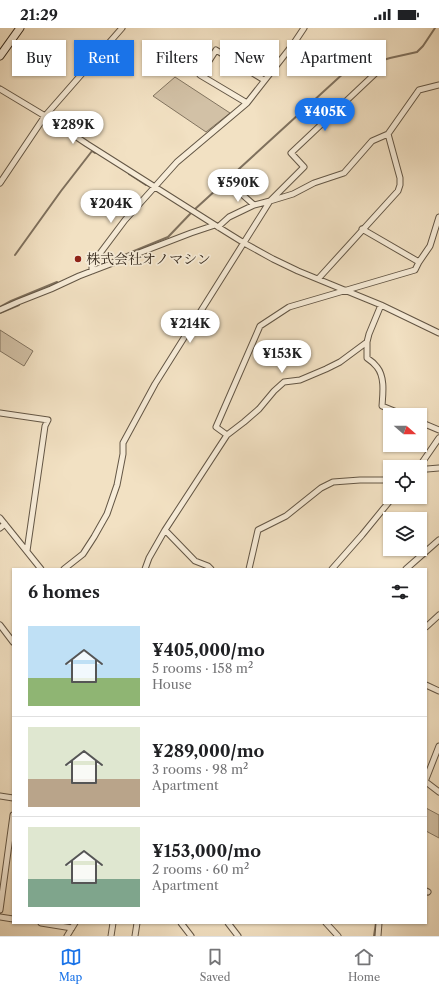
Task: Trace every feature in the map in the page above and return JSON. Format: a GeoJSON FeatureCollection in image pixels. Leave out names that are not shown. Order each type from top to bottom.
{"type":"FeatureCollection","features":[{"type":"Feature","properties":{"kind":"street"},"geometry":{"type":"LineString","coordinates":[[0,56],[20,28]]}},
{"type":"Feature","properties":{"kind":"street"},"geometry":{"type":"LineString","coordinates":[[0,183],[45,116],[122,28]]}},
{"type":"Feature","properties":{"kind":"street"},"geometry":{"type":"LineString","coordinates":[[92,271],[92,264],[125,220],[177,162],[246,103],[294,43],[304,28]]}},
{"type":"Feature","properties":{"kind":"street"},"geometry":{"type":"LineString","coordinates":[[246,103],[200,75],[216,50],[264,80]]}},
{"type":"Feature","properties":{"kind":"street"},"geometry":{"type":"LineString","coordinates":[[65,568],[83,554],[107,514],[117,485],[124,443],[155,384],[270,201],[304,167],[291,153],[373,76]]}},
{"type":"Feature","properties":{"kind":"street"},"geometry":{"type":"LineString","coordinates":[[0,310],[79,276],[191,233],[216,226],[229,217],[254,205],[293,194],[314,183],[344,173],[372,141],[388,134],[419,90],[439,85]]}},
{"type":"Feature","properties":{"kind":"street"},"geometry":{"type":"LineString","coordinates":[[0,89],[244,243],[292,268],[381,305],[439,333]]}},
{"type":"Feature","properties":{"kind":"street"},"geometry":{"type":"LineString","coordinates":[[318,278],[398,191],[400,178],[388,134]]}},
{"type":"Feature","properties":{"kind":"street"},"geometry":{"type":"LineString","coordinates":[[228,182],[254,205]]}},
{"type":"Feature","properties":{"kind":"street"},"geometry":{"type":"LineString","coordinates":[[227,435],[216,427],[260,326],[289,307],[415,270],[430,246],[439,217]]}},
{"type":"Feature","properties":{"kind":"street"},"geometry":{"type":"LineString","coordinates":[[362,229],[419,262]]}},
{"type":"Feature","properties":{"kind":"street"},"geometry":{"type":"LineString","coordinates":[[381,305],[369,334],[366,358],[376,366],[380,374],[384,388],[382,406],[387,408]]}},
{"type":"Feature","properties":{"kind":"street"},"geometry":{"type":"LineString","coordinates":[[145,568],[165,530],[227,435],[259,409],[274,391],[284,382],[300,380],[326,369],[340,362],[367,342]]}},
{"type":"Feature","properties":{"kind":"street"},"geometry":{"type":"LineString","coordinates":[[0,413],[48,420],[45,426],[27,551]]}},
{"type":"Feature","properties":{"kind":"street"},"geometry":{"type":"LineString","coordinates":[[427,425],[439,430]]}},
{"type":"Feature","properties":{"kind":"street"},"geometry":{"type":"LineString","coordinates":[[424,460],[439,438]]}},
{"type":"Feature","properties":{"kind":"street"},"geometry":{"type":"LineString","coordinates":[[427,468],[439,468]]}},
{"type":"Feature","properties":{"kind":"street"},"geometry":{"type":"LineString","coordinates":[[249,568],[258,530],[286,516],[321,488],[333,482],[383,480]]}},
{"type":"Feature","properties":{"kind":"street"},"geometry":{"type":"LineString","coordinates":[[333,568],[388,504]]}},
{"type":"Feature","properties":{"kind":"street"},"geometry":{"type":"LineString","coordinates":[[0,518],[40,568]]}},
{"type":"Feature","properties":{"kind":"street"},"geometry":{"type":"LineString","coordinates":[[0,528],[5,524]]}},
{"type":"Feature","properties":{"kind":"street"},"geometry":{"type":"LineString","coordinates":[[165,530],[195,561],[210,568]]}},
{"type":"Feature","properties":{"kind":"street"},"geometry":{"type":"LineString","coordinates":[[407,568],[439,540]]}},
{"type":"Feature","properties":{"kind":"street"},"geometry":{"type":"LineString","coordinates":[[427,626],[439,615]]}},
{"type":"Feature","properties":{"kind":"street"},"geometry":{"type":"LineString","coordinates":[[0,625],[12,641]]}},
{"type":"Feature","properties":{"kind":"street"},"geometry":{"type":"LineString","coordinates":[[427,685],[439,691]]}},
{"type":"Feature","properties":{"kind":"street"},"geometry":{"type":"LineString","coordinates":[[427,777],[439,746]]}},
{"type":"Feature","properties":{"kind":"street"},"geometry":{"type":"LineString","coordinates":[[427,781],[439,792]]}},
{"type":"Feature","properties":{"kind":"street"},"geometry":{"type":"LineString","coordinates":[[0,796],[12,798]]}},
{"type":"Feature","properties":{"kind":"street"},"geometry":{"type":"LineString","coordinates":[[0,910],[12,822]]}},
{"type":"Feature","properties":{"kind":"street"},"geometry":{"type":"LineString","coordinates":[[0,916],[12,919]]}},
{"type":"Feature","properties":{"kind":"street"},"geometry":{"type":"LineString","coordinates":[[57,924],[73,925],[67,936]]}},
{"type":"Feature","properties":{"kind":"street"},"geometry":{"type":"LineString","coordinates":[[112,936],[113,924]]}},
{"type":"Feature","properties":{"kind":"street"},"geometry":{"type":"LineString","coordinates":[[135,936],[137,924]]}},
{"type":"Feature","properties":{"kind":"street"},"geometry":{"type":"LineString","coordinates":[[182,924],[191,936]]}},
{"type":"Feature","properties":{"kind":"street"},"geometry":{"type":"LineString","coordinates":[[229,924],[235,935]]}},
{"type":"Feature","properties":{"kind":"street"},"geometry":{"type":"LineString","coordinates":[[327,924],[338,936]]}},
{"type":"Feature","properties":{"kind":"street"},"geometry":{"type":"LineString","coordinates":[[378,936],[379,924]]}},
{"type":"Feature","properties":{"kind":"shaded area"},"geometry":{"type":"Polygon","coordinates":[[[175,77],[230,113],[206,132],[153,96],[175,77]]]}},
{"type":"Feature","properties":{"kind":"shaded area"},"geometry":{"type":"Polygon","coordinates":[[[0,330],[33,351],[24,366],[0,351],[0,330]]]}},
{"type":"Feature","properties":{"kind":"shaded area"},"geometry":{"type":"Polygon","coordinates":[[[427,809],[439,815],[439,838],[427,832],[427,809]]]}},
{"type":"Feature","properties":{"kind":"waterway"},"geometry":{"type":"LineString","coordinates":[[194,210],[346,71],[417,52],[435,28]]}},
{"type":"Feature","properties":{"kind":"waterway"},"geometry":{"type":"LineString","coordinates":[[15,255],[92,151],[95,153]]}},
{"type":"Feature","properties":{"kind":"waterway"},"geometry":{"type":"LineString","coordinates":[[129,174],[146,185]]}},
{"type":"Feature","properties":{"kind":"waterway"},"geometry":{"type":"LineString","coordinates":[[100,265],[168,237],[191,213]]}},
{"type":"Feature","properties":{"kind":"waterway"},"geometry":{"type":"LineString","coordinates":[[0,307],[57,282]]}},
{"type":"Feature","properties":{"kind":"waterway"},"geometry":{"type":"LineString","coordinates":[[0,313],[19,305]]}},
{"type":"Feature","properties":{"kind":"waterway"},"geometry":{"type":"LineString","coordinates":[[374,936],[376,924]]}},
{"type":"Feature","properties":{"kind":"place","name":"株式会社オノマシン"},"geometry":{"type":"Point","coordinates":[78,259]}}]}
